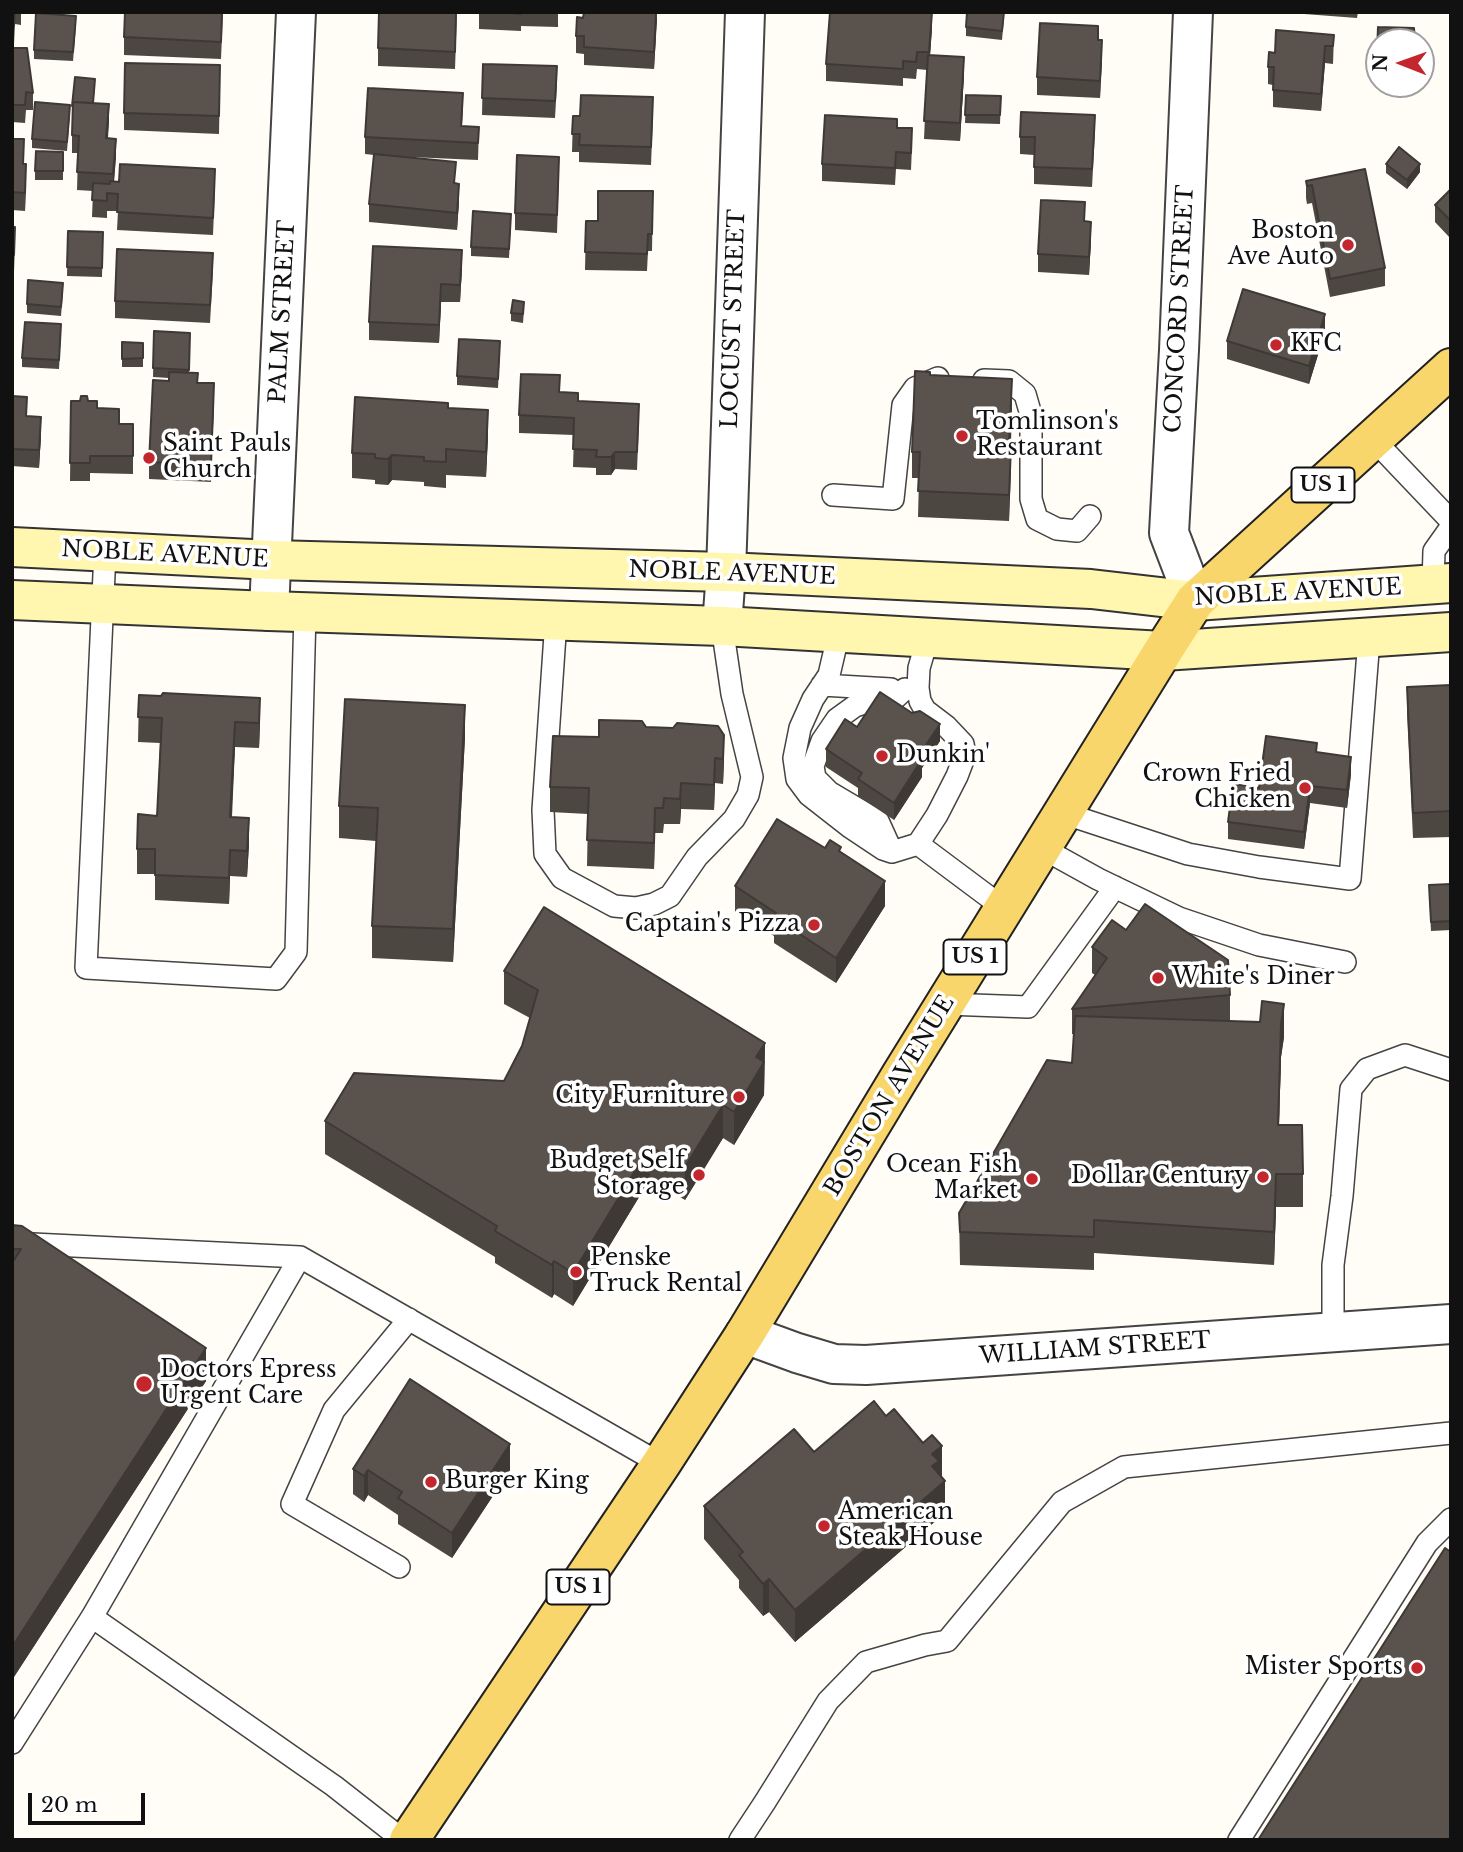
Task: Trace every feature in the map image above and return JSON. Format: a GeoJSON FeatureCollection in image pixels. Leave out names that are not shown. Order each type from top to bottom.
{"type":"FeatureCollection","features":[{"type":"Feature","properties":{"kind":"main road","name":"BOSTON AVENUE"},"geometry":{"type":"LineString","coordinates":[[409,1840],[745,1334],[1195,601],[1451,368]]}},
{"type":"Feature","properties":{"kind":"main road","name":"NOBLE AVENUE"},"geometry":{"type":"LineString","coordinates":[[12,547],[272,560],[726,572],[1091,589],[1195,601],[1442,584]]}},
{"type":"Feature","properties":{"kind":"main road"},"geometry":{"type":"LineString","coordinates":[[12,600],[722,625],[1163,651],[1451,632]]}},
{"type":"Feature","properties":{"kind":"street","name":"PALM STREET"},"geometry":{"type":"LineString","coordinates":[[287,611],[272,560],[296,12]]}},
{"type":"Feature","properties":{"kind":"street","name":"LOCUST STREET"},"geometry":{"type":"LineString","coordinates":[[722,625],[745,12]]}},
{"type":"Feature","properties":{"kind":"street","name":"CONCORD STREET"},"geometry":{"type":"LineString","coordinates":[[1193,12],[1169,533],[1195,601]]}},
{"type":"Feature","properties":{"kind":"street","name":"WILLIAM STREET"},"geometry":{"type":"LineString","coordinates":[[745,1334],[834,1364],[866,1365],[1451,1324]]}},
{"type":"Feature","properties":{"kind":"lane"},"geometry":{"type":"LineString","coordinates":[[833,495],[893,499],[903,405],[915,388],[938,378],[1009,380],[1025,394],[1031,415],[1031,499],[1037,519],[1057,529],[1077,531],[1090,516]]}},
{"type":"Feature","properties":{"kind":"lane"},"geometry":{"type":"LineString","coordinates":[[1373,439],[1451,521]]}},
{"type":"Feature","properties":{"kind":"lane"},"geometry":{"type":"LineString","coordinates":[[1442,584],[1434,551],[1451,527]]}},
{"type":"Feature","properties":{"kind":"lane"},"geometry":{"type":"LineString","coordinates":[[105,552],[86,968],[276,979],[296,952],[287,611]]}},
{"type":"Feature","properties":{"kind":"lane"},"geometry":{"type":"LineString","coordinates":[[556,620],[543,810],[545,854],[562,878],[614,906],[636,908],[654,904],[670,896],[697,858],[734,819],[748,795],[752,777],[732,694],[722,625]]}},
{"type":"Feature","properties":{"kind":"lane"},"geometry":{"type":"LineString","coordinates":[[839,632],[829,675],[813,699],[800,728],[794,758],[797,779],[809,795],[850,827],[892,852],[918,844],[937,815],[965,754],[963,744],[925,710],[911,689]]}},
{"type":"Feature","properties":{"kind":"lane"},"geometry":{"type":"LineString","coordinates":[[892,852],[878,821],[829,792],[815,778],[813,766],[822,741],[837,719],[855,706],[870,701],[892,701],[911,689],[928,637]]}},
{"type":"Feature","properties":{"kind":"lane"},"geometry":{"type":"LineString","coordinates":[[1063,813],[1188,854],[1350,879],[1369,639]]}},
{"type":"Feature","properties":{"kind":"lane"},"geometry":{"type":"LineString","coordinates":[[822,685],[911,689]]}},
{"type":"Feature","properties":{"kind":"lane"},"geometry":{"type":"LineString","coordinates":[[918,844],[1005,909]]}},
{"type":"Feature","properties":{"kind":"lane"},"geometry":{"type":"LineString","coordinates":[[1042,848],[1180,918],[1259,945],[1345,962]]}},
{"type":"Feature","properties":{"kind":"lane"},"geometry":{"type":"LineString","coordinates":[[946,1004],[1028,1007],[1115,887]]}},
{"type":"Feature","properties":{"kind":"lane"},"geometry":{"type":"LineString","coordinates":[[1333,1333],[1333,1265],[1351,1088],[1367,1069],[1405,1055],[1451,1070]]}},
{"type":"Feature","properties":{"kind":"lane"},"geometry":{"type":"LineString","coordinates":[[12,1243],[300,1257],[661,1464]]}},
{"type":"Feature","properties":{"kind":"lane"},"geometry":{"type":"LineString","coordinates":[[12,1743],[92,1616],[300,1257]]}},
{"type":"Feature","properties":{"kind":"lane"},"geometry":{"type":"LineString","coordinates":[[399,1567],[292,1504],[334,1410],[409,1319]]}},
{"type":"Feature","properties":{"kind":"lane"},"geometry":{"type":"LineString","coordinates":[[740,1840],[828,1701],[866,1662],[947,1641],[1062,1502],[1124,1467],[1451,1433]]}},
{"type":"Feature","properties":{"kind":"lane"},"geometry":{"type":"LineString","coordinates":[[1239,1840],[1451,1519]]}},
{"type":"Feature","properties":{"kind":"lane"},"geometry":{"type":"LineString","coordinates":[[92,1616],[334,1786],[403,1840]]}},
{"type":"Feature","properties":{"kind":"building"},"geometry":{"type":"Polygon","coordinates":[[[12,12],[15,12],[14,26],[12,26],[12,12]]]}},
{"type":"Feature","properties":{"kind":"building"},"geometry":{"type":"Polygon","coordinates":[[[125,12],[222,12],[221,42],[124,37],[125,12]]]}},
{"type":"Feature","properties":{"kind":"building"},"geometry":{"type":"Polygon","coordinates":[[[379,12],[456,12],[455,52],[378,48],[379,12]]]}},
{"type":"Feature","properties":{"kind":"building"},"geometry":{"type":"Polygon","coordinates":[[[584,12],[656,12],[654,52],[584,47],[584,36],[576,36],[577,17],[583,18],[584,12]]]}},
{"type":"Feature","properties":{"kind":"building"},"geometry":{"type":"Polygon","coordinates":[[[830,12],[932,12],[929,52],[917,52],[916,62],[903,61],[903,69],[826,64],[830,12]]]}},
{"type":"Feature","properties":{"kind":"building"},"geometry":{"type":"Polygon","coordinates":[[[967,12],[1004,12],[1002,31],[966,27],[967,12]]]}},
{"type":"Feature","properties":{"kind":"building"},"geometry":{"type":"Polygon","coordinates":[[[36,13],[76,16],[73,52],[34,50],[36,13]]]}},
{"type":"Feature","properties":{"kind":"building"},"geometry":{"type":"Polygon","coordinates":[[[1040,23],[1098,26],[1098,40],[1102,40],[1100,81],[1037,77],[1040,23]]]}},
{"type":"Feature","properties":{"kind":"building"},"geometry":{"type":"Polygon","coordinates":[[[1276,30],[1334,35],[1333,46],[1325,46],[1321,94],[1273,90],[1274,67],[1268,67],[1269,52],[1275,53],[1276,30]]]}},
{"type":"Feature","properties":{"kind":"building"},"geometry":{"type":"Polygon","coordinates":[[[12,48],[27,48],[33,93],[26,92],[25,105],[12,105],[12,48]]]}},
{"type":"Feature","properties":{"kind":"building"},"geometry":{"type":"Polygon","coordinates":[[[928,55],[964,57],[960,123],[924,121],[928,55]]]}},
{"type":"Feature","properties":{"kind":"building"},"geometry":{"type":"Polygon","coordinates":[[[125,63],[220,65],[219,116],[124,113],[125,63]]]}},
{"type":"Feature","properties":{"kind":"building"},"geometry":{"type":"Polygon","coordinates":[[[483,64],[557,66],[555,101],[482,98],[483,64]]]}},
{"type":"Feature","properties":{"kind":"building"},"geometry":{"type":"Polygon","coordinates":[[[75,77],[95,79],[93,103],[73,102],[72,106],[75,77]]]}},
{"type":"Feature","properties":{"kind":"building"},"geometry":{"type":"Polygon","coordinates":[[[368,88],[463,93],[461,126],[479,127],[478,143],[365,137],[368,88]]]}},
{"type":"Feature","properties":{"kind":"building"},"geometry":{"type":"Polygon","coordinates":[[[581,95],[653,97],[651,147],[579,145],[580,134],[572,134],[573,116],[580,116],[581,95]]]}},
{"type":"Feature","properties":{"kind":"building"},"geometry":{"type":"Polygon","coordinates":[[[966,95],[1001,96],[1000,115],[965,115],[966,95]]]}},
{"type":"Feature","properties":{"kind":"building"},"geometry":{"type":"Polygon","coordinates":[[[35,102],[70,105],[67,142],[32,139],[35,102]]]}},
{"type":"Feature","properties":{"kind":"building"},"geometry":{"type":"Polygon","coordinates":[[[73,102],[109,104],[106,138],[116,139],[113,174],[77,172],[79,136],[72,135],[73,102]]]}},
{"type":"Feature","properties":{"kind":"building"},"geometry":{"type":"Polygon","coordinates":[[[1021,112],[1095,115],[1092,169],[1034,167],[1035,137],[1020,137],[1021,112]]]}},
{"type":"Feature","properties":{"kind":"building"},"geometry":{"type":"Polygon","coordinates":[[[825,115],[897,119],[897,128],[912,128],[911,153],[896,152],[895,168],[822,164],[825,115]]]}},
{"type":"Feature","properties":{"kind":"building"},"geometry":{"type":"Polygon","coordinates":[[[12,139],[24,139],[25,193],[12,192],[12,139]]]}},
{"type":"Feature","properties":{"kind":"building"},"geometry":{"type":"Polygon","coordinates":[[[1399,147],[1420,164],[1407,180],[1386,164],[1399,147]]]}},
{"type":"Feature","properties":{"kind":"building"},"geometry":{"type":"Polygon","coordinates":[[[36,151],[63,152],[63,171],[35,171],[36,151]]]}},
{"type":"Feature","properties":{"kind":"building"},"geometry":{"type":"Polygon","coordinates":[[[374,154],[456,162],[454,183],[459,184],[457,213],[369,204],[374,154]]]}},
{"type":"Feature","properties":{"kind":"building"},"geometry":{"type":"Polygon","coordinates":[[[517,155],[559,157],[557,215],[515,213],[517,155]]]}},
{"type":"Feature","properties":{"kind":"building"},"geometry":{"type":"Polygon","coordinates":[[[120,164],[215,169],[213,218],[117,212],[118,194],[107,193],[107,201],[92,200],[93,183],[119,182],[120,164]]]}},
{"type":"Feature","properties":{"kind":"building","name":"Boston Ave Auto"},"geometry":{"type":"Polygon","coordinates":[[[1365,169],[1385,268],[1330,279],[1312,185],[1307,186],[1306,181],[1365,169]]]}},
{"type":"Feature","properties":{"kind":"building"},"geometry":{"type":"Polygon","coordinates":[[[1451,189],[1451,221],[1435,205],[1451,189]]]}},
{"type":"Feature","properties":{"kind":"building"},"geometry":{"type":"Polygon","coordinates":[[[598,191],[653,191],[652,234],[648,234],[647,254],[585,252],[586,221],[598,221],[598,191]]]}},
{"type":"Feature","properties":{"kind":"building"},"geometry":{"type":"Polygon","coordinates":[[[1041,200],[1085,202],[1084,221],[1091,222],[1089,257],[1038,254],[1041,200]]]}},
{"type":"Feature","properties":{"kind":"building"},"geometry":{"type":"Polygon","coordinates":[[[473,211],[511,214],[509,249],[471,247],[473,211]]]}},
{"type":"Feature","properties":{"kind":"building"},"geometry":{"type":"Polygon","coordinates":[[[12,227],[15,227],[14,255],[12,255],[12,227]]]}},
{"type":"Feature","properties":{"kind":"building"},"geometry":{"type":"Polygon","coordinates":[[[68,231],[103,232],[102,268],[67,267],[68,231]]]}},
{"type":"Feature","properties":{"kind":"building"},"geometry":{"type":"Polygon","coordinates":[[[373,246],[462,250],[460,285],[441,284],[439,325],[369,322],[373,246]]]}},
{"type":"Feature","properties":{"kind":"building"},"geometry":{"type":"Polygon","coordinates":[[[117,249],[213,253],[210,305],[115,301],[117,249]]]}},
{"type":"Feature","properties":{"kind":"building"},"geometry":{"type":"Polygon","coordinates":[[[28,280],[63,283],[61,307],[27,304],[28,280]]]}},
{"type":"Feature","properties":{"kind":"building","name":"KFC"},"geometry":{"type":"Polygon","coordinates":[[[1243,289],[1325,314],[1309,366],[1227,341],[1243,289]]]}},
{"type":"Feature","properties":{"kind":"building"},"geometry":{"type":"Polygon","coordinates":[[[513,300],[524,302],[523,314],[511,313],[513,300]]]}},
{"type":"Feature","properties":{"kind":"building"},"geometry":{"type":"Polygon","coordinates":[[[25,322],[61,324],[59,360],[22,358],[25,322]]]}},
{"type":"Feature","properties":{"kind":"building"},"geometry":{"type":"Polygon","coordinates":[[[154,331],[190,333],[189,370],[153,368],[154,331]]]}},
{"type":"Feature","properties":{"kind":"building"},"geometry":{"type":"Polygon","coordinates":[[[459,339],[500,341],[498,379],[457,376],[459,339]]]}},
{"type":"Feature","properties":{"kind":"building"},"geometry":{"type":"Polygon","coordinates":[[[122,342],[143,343],[143,358],[122,359],[122,342]]]}},
{"type":"Feature","properties":{"kind":"building","name":"Tomlinson's Restaurant"},"geometry":{"type":"Polygon","coordinates":[[[915,371],[930,372],[930,375],[1012,379],[1009,495],[918,491],[920,452],[912,452],[915,371]]]}},
{"type":"Feature","properties":{"kind":"building"},"geometry":{"type":"Polygon","coordinates":[[[169,372],[198,373],[197,383],[214,383],[211,465],[149,462],[153,380],[169,381],[169,372]]]}},
{"type":"Feature","properties":{"kind":"building"},"geometry":{"type":"Polygon","coordinates":[[[521,374],[560,375],[559,392],[578,393],[578,401],[639,404],[637,452],[615,452],[611,457],[596,457],[597,450],[573,449],[574,418],[519,415],[521,374]]]}},
{"type":"Feature","properties":{"kind":"building"},"geometry":{"type":"Polygon","coordinates":[[[12,396],[27,397],[26,416],[41,417],[39,450],[12,449],[12,396]]]}},
{"type":"Feature","properties":{"kind":"building"},"geometry":{"type":"Polygon","coordinates":[[[81,396],[87,396],[88,401],[97,401],[97,408],[119,409],[119,424],[133,424],[133,456],[90,456],[90,463],[70,463],[71,401],[80,401],[81,396]]]}},
{"type":"Feature","properties":{"kind":"building"},"geometry":{"type":"Polygon","coordinates":[[[355,397],[448,403],[448,408],[488,410],[486,452],[446,449],[446,462],[424,461],[424,457],[392,455],[388,459],[375,458],[375,454],[352,453],[355,397]]]}},
{"type":"Feature","properties":{"kind":"building"},"geometry":{"type":"Polygon","coordinates":[[[1451,685],[1451,811],[1413,813],[1407,687],[1451,685]]]}},
{"type":"Feature","properties":{"kind":"building","name":"Dunkin'"},"geometry":{"type":"Polygon","coordinates":[[[880,692],[912,713],[920,711],[940,724],[918,757],[922,759],[894,803],[858,779],[862,773],[826,749],[845,719],[857,727],[880,692]]]}},
{"type":"Feature","properties":{"kind":"building"},"geometry":{"type":"Polygon","coordinates":[[[163,693],[260,698],[259,723],[235,722],[230,817],[249,818],[247,851],[230,850],[229,878],[155,875],[155,849],[137,849],[138,814],[157,816],[162,718],[138,717],[139,695],[161,696],[163,693]]]}},
{"type":"Feature","properties":{"kind":"building"},"geometry":{"type":"Polygon","coordinates":[[[345,699],[465,705],[453,929],[372,926],[378,808],[339,806],[345,699]]]}},
{"type":"Feature","properties":{"kind":"building"},"geometry":{"type":"Polygon","coordinates":[[[599,720],[642,721],[646,727],[673,728],[677,723],[718,726],[724,735],[723,759],[715,758],[714,785],[681,783],[680,799],[664,798],[663,808],[655,808],[654,843],[587,840],[589,788],[550,787],[553,736],[599,737],[599,720]]]}},
{"type":"Feature","properties":{"kind":"building","name":"Crown Fried Chicken"},"geometry":{"type":"Polygon","coordinates":[[[1266,736],[1317,743],[1316,752],[1351,757],[1347,790],[1310,786],[1304,832],[1228,822],[1233,784],[1259,788],[1266,736]]]}},
{"type":"Feature","properties":{"kind":"building","name":"Captain's Pizza"},"geometry":{"type":"Polygon","coordinates":[[[777,819],[825,848],[830,840],[841,847],[839,851],[885,881],[836,958],[774,917],[776,913],[735,886],[777,819]]]}},
{"type":"Feature","properties":{"kind":"building"},"geometry":{"type":"Polygon","coordinates":[[[1451,884],[1451,921],[1431,922],[1429,885],[1451,884]]]}},
{"type":"Feature","properties":{"kind":"building","name":"White's Diner"},"geometry":{"type":"Polygon","coordinates":[[[1145,904],[1228,960],[1230,995],[1072,1009],[1107,958],[1092,947],[1112,920],[1126,930],[1145,904]]]}},
{"type":"Feature","properties":{"kind":"building"},"geometry":{"type":"Polygon","coordinates":[[[544,907],[765,1043],[756,1057],[764,1062],[734,1112],[723,1105],[685,1167],[650,1146],[573,1273],[554,1261],[552,1265],[495,1231],[497,1226],[325,1121],[354,1073],[504,1081],[522,1046],[538,990],[504,971],[544,907]]]}},
{"type":"Feature","properties":{"kind":"building"},"geometry":{"type":"Polygon","coordinates":[[[1262,1001],[1284,1004],[1278,1125],[1302,1125],[1303,1174],[1276,1174],[1274,1232],[1094,1220],[1094,1237],[960,1232],[959,1213],[1047,1060],[1072,1063],[1075,1016],[1260,1022],[1262,1001]]]}},
{"type":"Feature","properties":{"kind":"building"},"geometry":{"type":"Polygon","coordinates":[[[12,1225],[22,1226],[206,1348],[12,1647],[12,1263],[21,1249],[12,1249],[12,1225]]]}},
{"type":"Feature","properties":{"kind":"building","name":"Burger King"},"geometry":{"type":"Polygon","coordinates":[[[410,1379],[510,1444],[452,1533],[398,1498],[402,1492],[368,1470],[364,1476],[353,1469],[410,1379]]]}},
{"type":"Feature","properties":{"kind":"building","name":"American Steak House"},"geometry":{"type":"Polygon","coordinates":[[[874,1401],[886,1416],[894,1409],[923,1443],[932,1435],[942,1446],[932,1454],[939,1461],[932,1466],[945,1481],[795,1610],[769,1579],[763,1584],[739,1555],[743,1552],[704,1506],[794,1429],[814,1452],[874,1401]]]}},
{"type":"Feature","properties":{"kind":"building"},"geometry":{"type":"Polygon","coordinates":[[[1445,1548],[1451,1552],[1451,1840],[1258,1840],[1445,1548]]]}},
{"type":"Feature","properties":{"kind":"place","name":"Boston Ave Auto"},"geometry":{"type":"Point","coordinates":[1348,245]}},
{"type":"Feature","properties":{"kind":"place","name":"KFC"},"geometry":{"type":"Point","coordinates":[1276,345]}},
{"type":"Feature","properties":{"kind":"place","name":"Tomlinson's Restaurant"},"geometry":{"type":"Point","coordinates":[962,436]}},
{"type":"Feature","properties":{"kind":"place","name":"Saint Pauls Church"},"geometry":{"type":"Point","coordinates":[149,458]}},
{"type":"Feature","properties":{"kind":"place","name":"Dunkin'"},"geometry":{"type":"Point","coordinates":[882,756]}},
{"type":"Feature","properties":{"kind":"place","name":"Crown Fried Chicken"},"geometry":{"type":"Point","coordinates":[1305,788]}},
{"type":"Feature","properties":{"kind":"place","name":"Captain's Pizza"},"geometry":{"type":"Point","coordinates":[814,925]}},
{"type":"Feature","properties":{"kind":"place","name":"White's Diner"},"geometry":{"type":"Point","coordinates":[1158,978]}},
{"type":"Feature","properties":{"kind":"place","name":"City Furniture"},"geometry":{"type":"Point","coordinates":[739,1097]}},
{"type":"Feature","properties":{"kind":"place","name":"Budget Self Storage"},"geometry":{"type":"Point","coordinates":[699,1175]}},
{"type":"Feature","properties":{"kind":"place","name":"Dollar Century"},"geometry":{"type":"Point","coordinates":[1263,1177]}},
{"type":"Feature","properties":{"kind":"place","name":"Ocean Fish Market"},"geometry":{"type":"Point","coordinates":[1032,1179]}},
{"type":"Feature","properties":{"kind":"place","name":"Penske Truck Rental"},"geometry":{"type":"Point","coordinates":[576,1272]}},
{"type":"Feature","properties":{"kind":"place","name":"Doctors Epress Urgent Care"},"geometry":{"type":"Point","coordinates":[144,1384]}},
{"type":"Feature","properties":{"kind":"place","name":"Burger King"},"geometry":{"type":"Point","coordinates":[431,1482]}},
{"type":"Feature","properties":{"kind":"place","name":"American Steak House"},"geometry":{"type":"Point","coordinates":[824,1526]}},
{"type":"Feature","properties":{"kind":"place","name":"Mister Sports"},"geometry":{"type":"Point","coordinates":[1417,1668]}}]}
